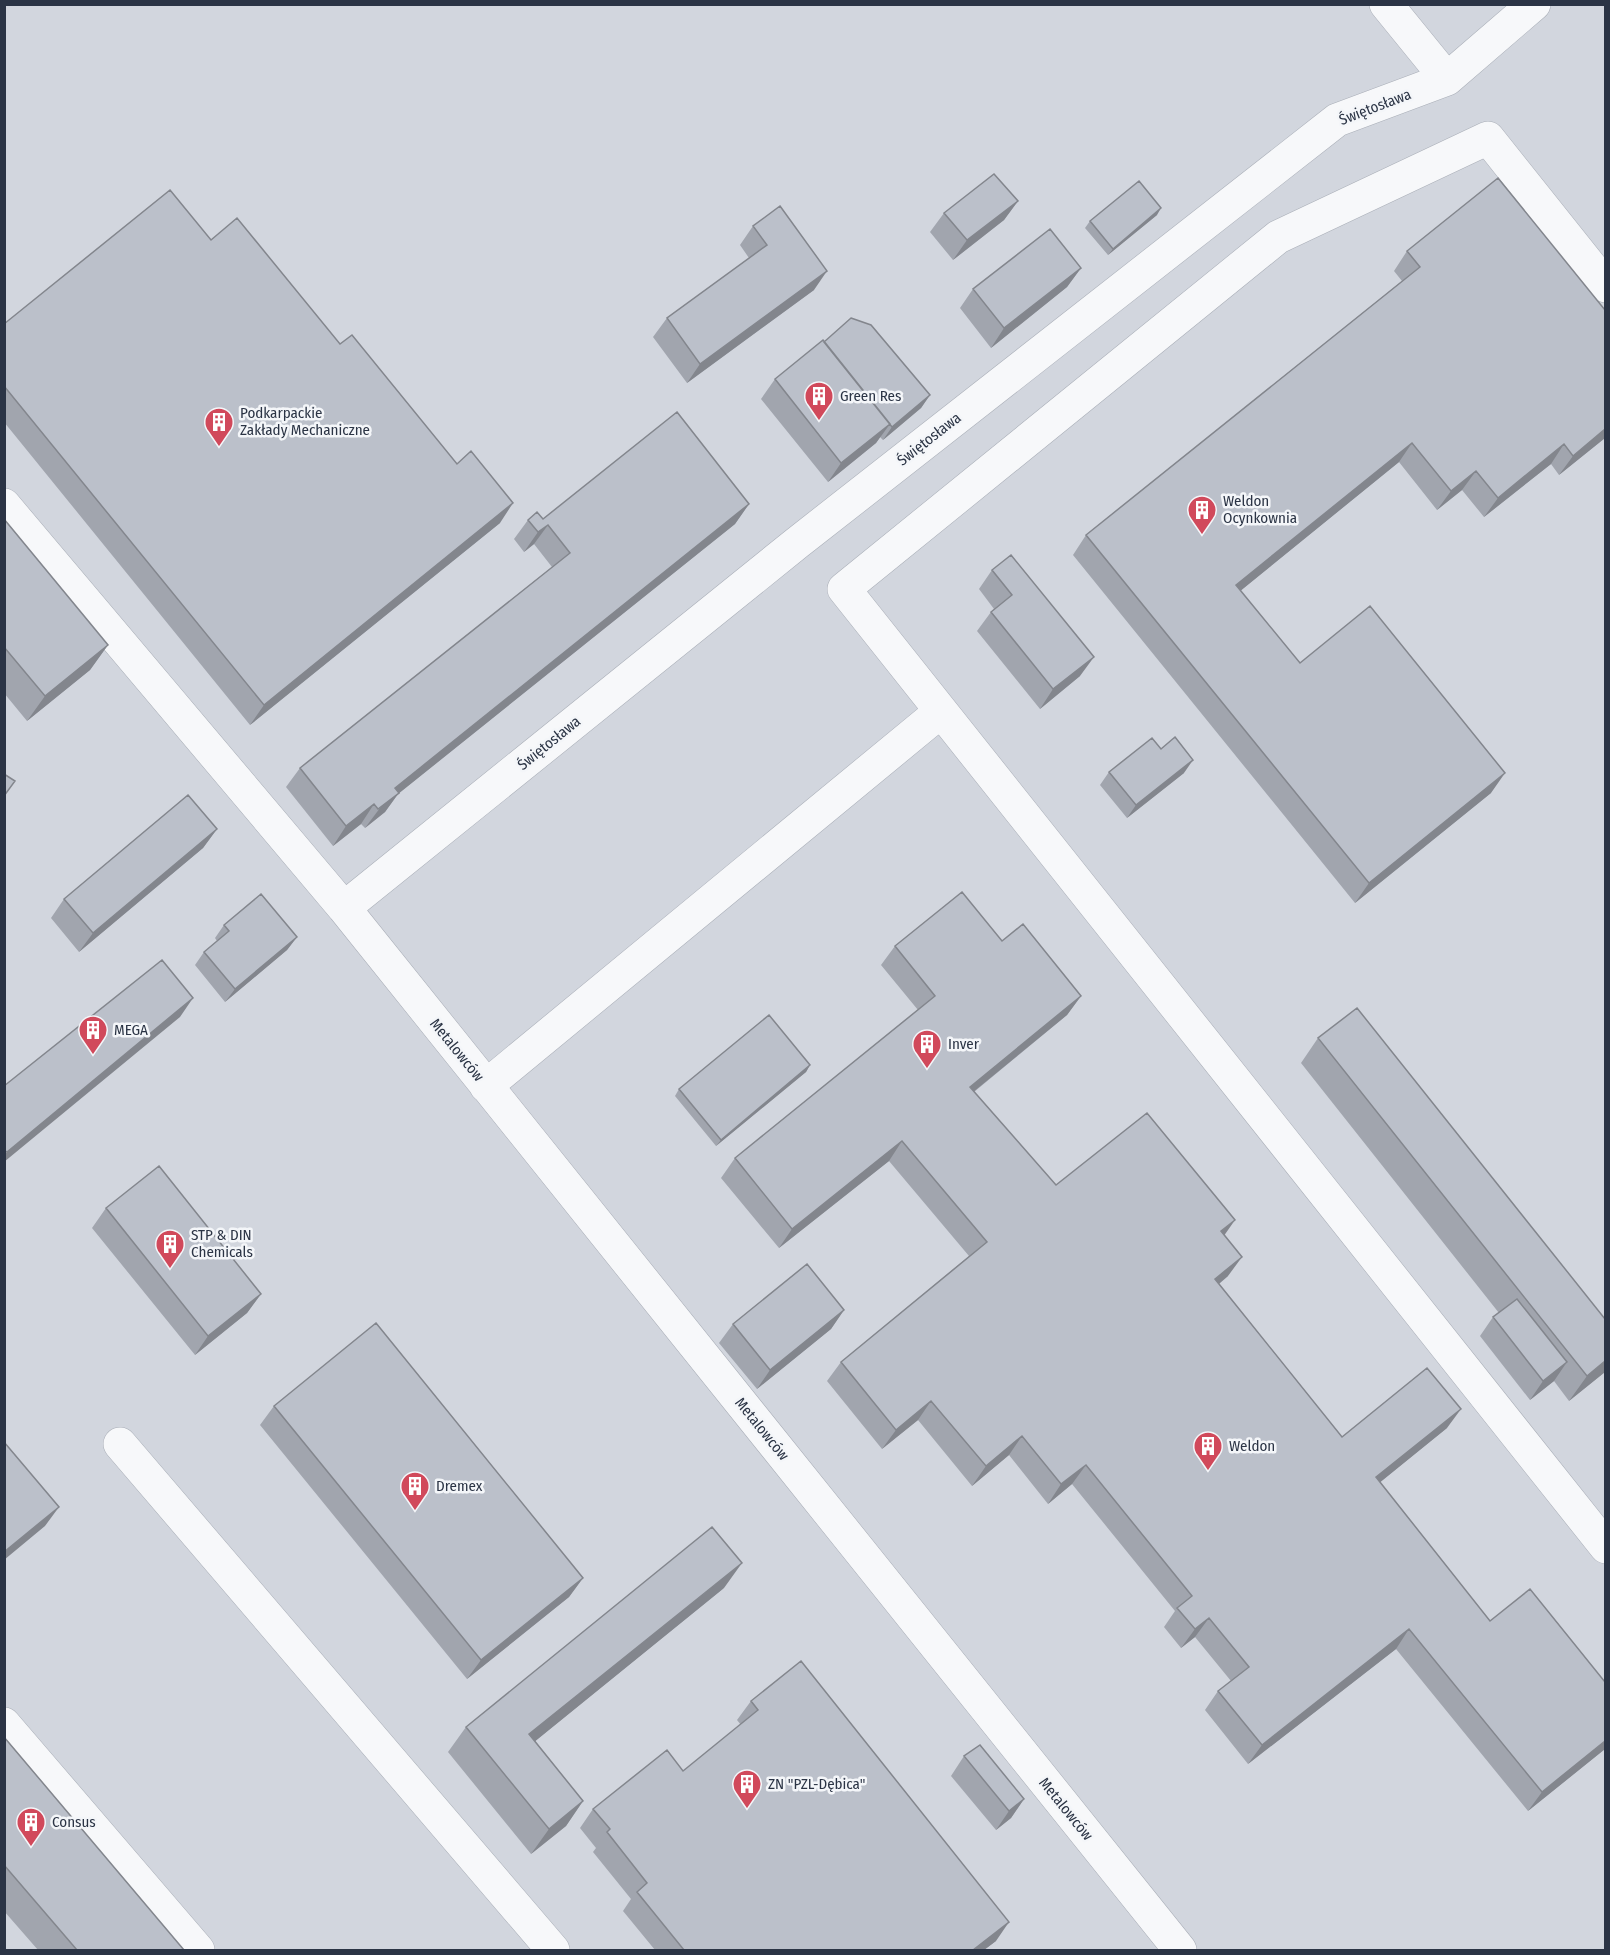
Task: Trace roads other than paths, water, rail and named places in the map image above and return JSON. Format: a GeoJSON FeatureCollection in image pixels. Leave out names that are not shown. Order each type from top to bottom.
{"type":"FeatureCollection","features":[{"type":"Feature","properties":{"kind":"street"},"geometry":{"type":"LineString","coordinates":[[1386,4],[1447,79]]}},
{"type":"Feature","properties":{"kind":"street","name":"Świętosława"},"geometry":{"type":"LineString","coordinates":[[344,908],[797,543],[1337,120],[1447,79],[1534,4]]}},
{"type":"Feature","properties":{"kind":"street"},"geometry":{"type":"LineString","coordinates":[[1605,286],[1488,138],[1278,237],[844,589],[1605,1547]]}},
{"type":"Feature","properties":{"kind":"street","name":"Metalowców"},"geometry":{"type":"LineString","coordinates":[[4,505],[344,908],[1180,1950]]}},
{"type":"Feature","properties":{"kind":"street"},"geometry":{"type":"LineString","coordinates":[[486,1086],[940,712]]}},
{"type":"Feature","properties":{"kind":"street"},"geometry":{"type":"LineString","coordinates":[[120,1444],[553,1950]]}},
{"type":"Feature","properties":{"kind":"street"},"geometry":{"type":"LineString","coordinates":[[4,1724],[198,1950]]}},
{"type":"Feature","properties":{"kind":"place","name":"Green Res"},"geometry":{"type":"Point","coordinates":[819,422]}},
{"type":"Feature","properties":{"kind":"place","name":"Podkarpackie Zakłady Mechaniczne"},"geometry":{"type":"Point","coordinates":[219,448]}},
{"type":"Feature","properties":{"kind":"place","name":"Weldon Ocynkownia"},"geometry":{"type":"Point","coordinates":[1202,536]}},
{"type":"Feature","properties":{"kind":"place","name":"MEGA"},"geometry":{"type":"Point","coordinates":[93,1056]}},
{"type":"Feature","properties":{"kind":"place","name":"Inver"},"geometry":{"type":"Point","coordinates":[927,1070]}},
{"type":"Feature","properties":{"kind":"place","name":"STP & DIN Chemicals"},"geometry":{"type":"Point","coordinates":[170,1270]}},
{"type":"Feature","properties":{"kind":"place","name":"Weldon"},"geometry":{"type":"Point","coordinates":[1208,1472]}},
{"type":"Feature","properties":{"kind":"place","name":"Dremex"},"geometry":{"type":"Point","coordinates":[415,1512]}},
{"type":"Feature","properties":{"kind":"place","name":"ZN \"PZL-Dębica\""},"geometry":{"type":"Point","coordinates":[747,1810]}},
{"type":"Feature","properties":{"kind":"place","name":"Consus"},"geometry":{"type":"Point","coordinates":[31,1848]}}]}
